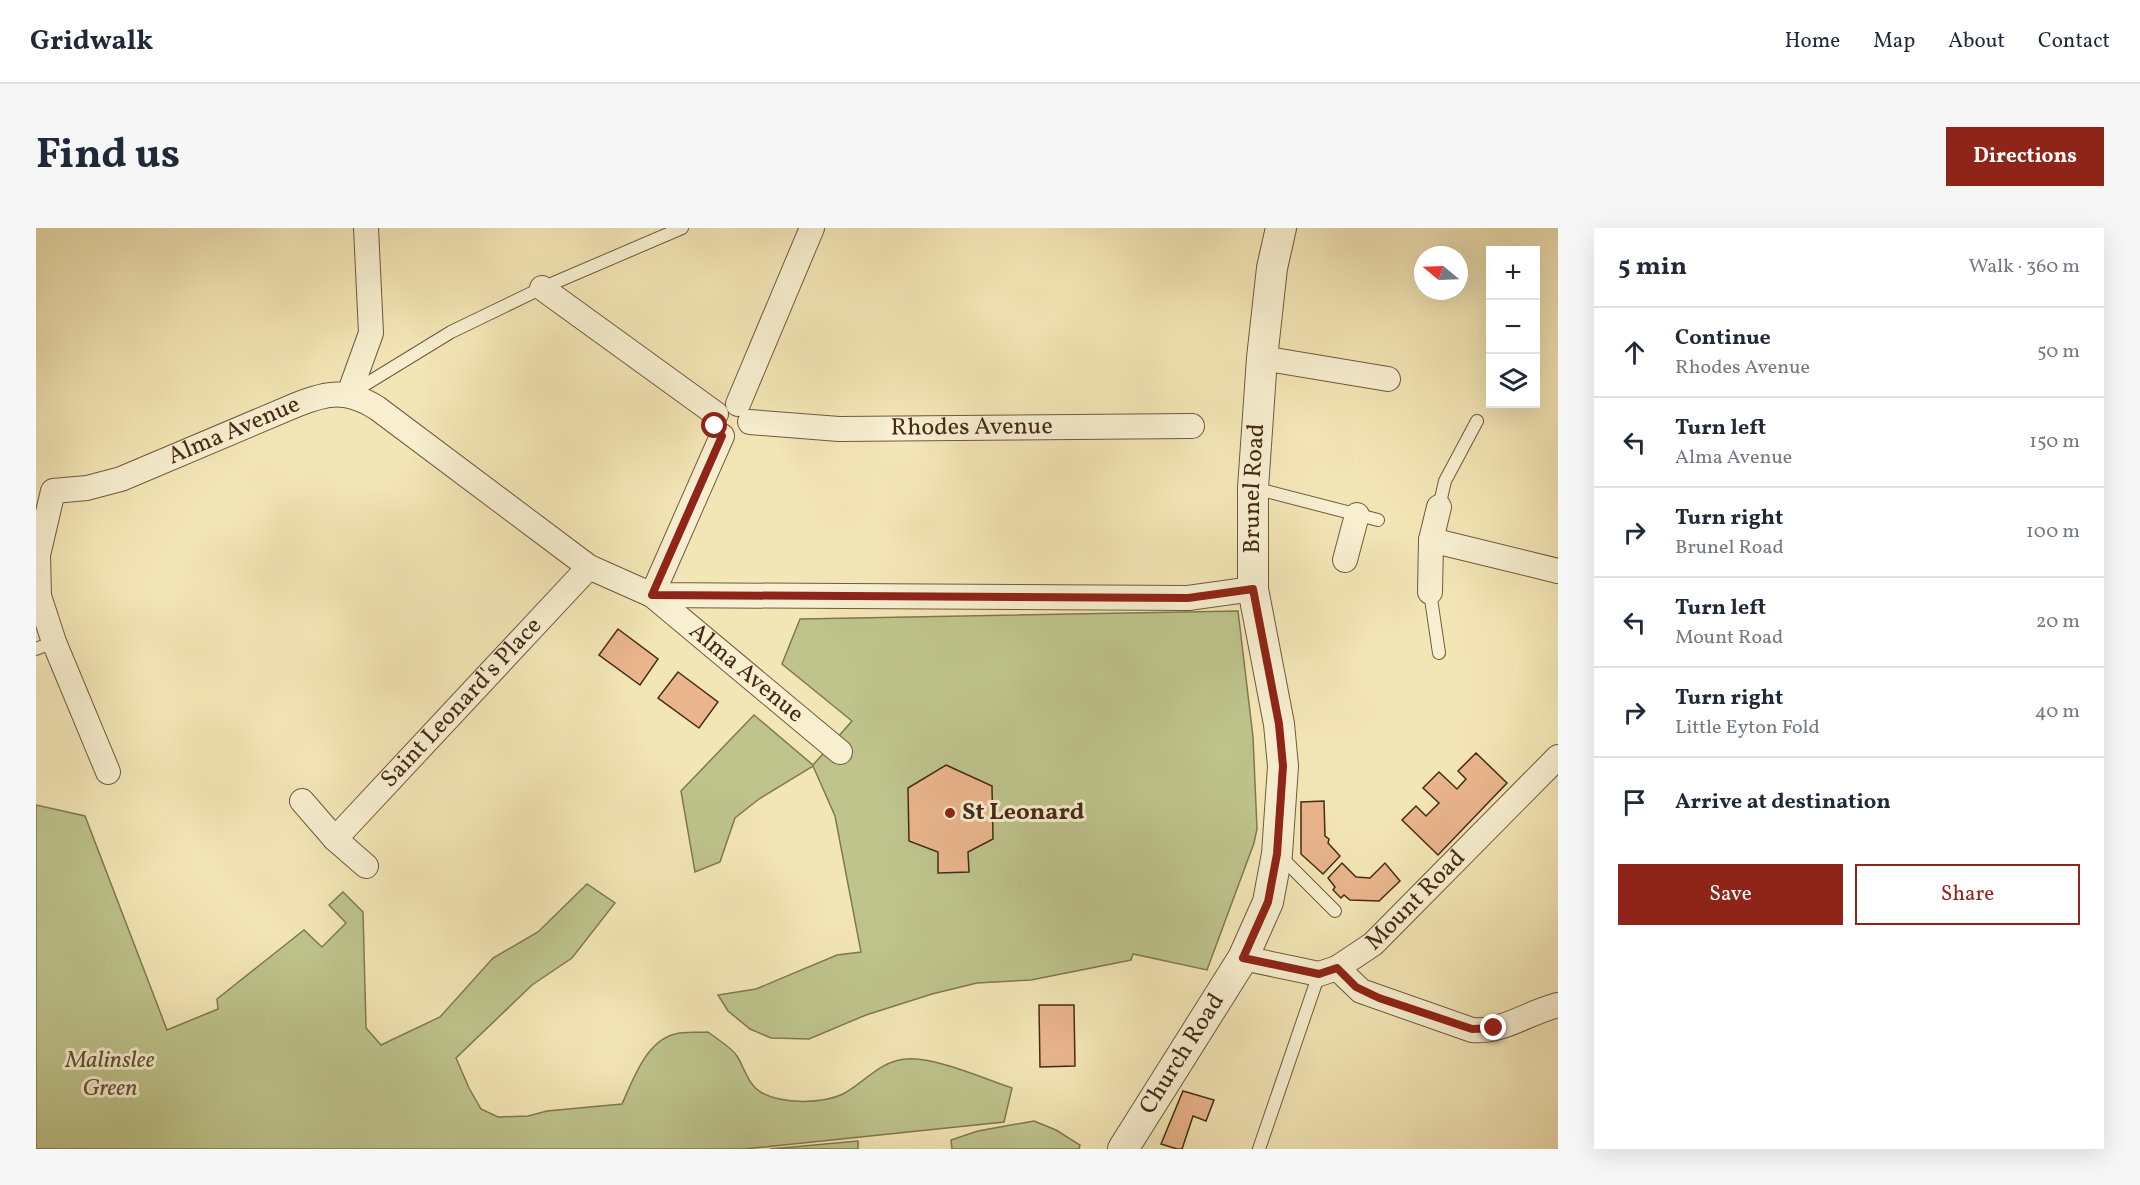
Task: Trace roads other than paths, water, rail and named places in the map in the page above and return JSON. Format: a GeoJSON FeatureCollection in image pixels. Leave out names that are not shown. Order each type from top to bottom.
{"type":"FeatureCollection","features":[{"type":"Feature","properties":{"kind":"street"},"geometry":{"type":"LineString","coordinates":[[350,394],[371,333],[366,228]]}},
{"type":"Feature","properties":{"kind":"street"},"geometry":{"type":"LineString","coordinates":[[542,288],[719,425],[733,439],[738,438],[747,431],[744,413],[812,228]]}},
{"type":"Feature","properties":{"kind":"street","name":"Brunel Road"},"geometry":{"type":"LineString","coordinates":[[1243,958],[1268,902],[1277,854],[1283,766],[1279,724],[1253,589],[1253,488],[1262,358],[1272,268],[1281,228]]}},
{"type":"Feature","properties":{"kind":"street"},"geometry":{"type":"LineString","coordinates":[[1262,358],[1388,379]]}},
{"type":"Feature","properties":{"kind":"street","name":"Alma Avenue"},"geometry":{"type":"LineString","coordinates":[[108,772],[45,645],[37,566],[45,490],[87,488],[121,479],[315,397],[338,393],[350,394],[377,408],[589,567],[652,595],[840,752]]}},
{"type":"Feature","properties":{"kind":"street","name":"Rhodes Avenue"},"geometry":{"type":"LineString","coordinates":[[719,425],[723,405],[729,403],[744,413],[838,429],[1192,426]]}},
{"type":"Feature","properties":{"kind":"street"},"geometry":{"type":"LineString","coordinates":[[652,595],[719,425]]}},
{"type":"Feature","properties":{"kind":"street"},"geometry":{"type":"LineString","coordinates":[[1430,592],[1431,540],[1439,507]]}},
{"type":"Feature","properties":{"kind":"street"},"geometry":{"type":"LineString","coordinates":[[1345,560],[1367,517]]}},
{"type":"Feature","properties":{"kind":"street"},"geometry":{"type":"LineString","coordinates":[[1431,540],[1558,571]]}},
{"type":"Feature","properties":{"kind":"street","name":"Saint Leonard's Place"},"geometry":{"type":"LineString","coordinates":[[335,839],[589,567]]}},
{"type":"Feature","properties":{"kind":"street","name":"Alma Avenue"},"geometry":{"type":"LineString","coordinates":[[652,595],[1188,598],[1253,589]]}},
{"type":"Feature","properties":{"kind":"street","name":"Mount Road"},"geometry":{"type":"LineString","coordinates":[[1328,971],[1373,944],[1558,757]]}},
{"type":"Feature","properties":{"kind":"street"},"geometry":{"type":"LineString","coordinates":[[302,801],[335,839],[366,866]]}},
{"type":"Feature","properties":{"kind":"street"},"geometry":{"type":"LineString","coordinates":[[1243,958],[1328,971],[1361,991],[1472,1029],[1484,1030],[1503,1025],[1558,1005]]}},
{"type":"Feature","properties":{"kind":"street","name":"Church Road"},"geometry":{"type":"LineString","coordinates":[[1123,1149],[1243,958]]}},
{"type":"Feature","properties":{"kind":"lane"},"geometry":{"type":"LineString","coordinates":[[350,394],[451,332],[542,288],[682,228]]}},
{"type":"Feature","properties":{"kind":"lane"},"geometry":{"type":"LineString","coordinates":[[1439,507],[1445,481],[1477,421]]}},
{"type":"Feature","properties":{"kind":"lane"},"geometry":{"type":"LineString","coordinates":[[1253,488],[1367,517]]}},
{"type":"Feature","properties":{"kind":"lane"},"geometry":{"type":"LineString","coordinates":[[1430,592],[1439,653]]}},
{"type":"Feature","properties":{"kind":"lane"},"geometry":{"type":"LineString","coordinates":[[1277,854],[1335,911]]}},
{"type":"Feature","properties":{"kind":"lane"},"geometry":{"type":"LineString","coordinates":[[1259,1149],[1328,971]]}},
{"type":"Feature","properties":{"kind":"place","name":"St Leonard"},"geometry":{"type":"Point","coordinates":[950,813]}},
{"type":"Feature","properties":{"kind":"park label","name":"Malinslee Green"},"geometry":{"type":"Point","coordinates":[110,1075]}}]}
